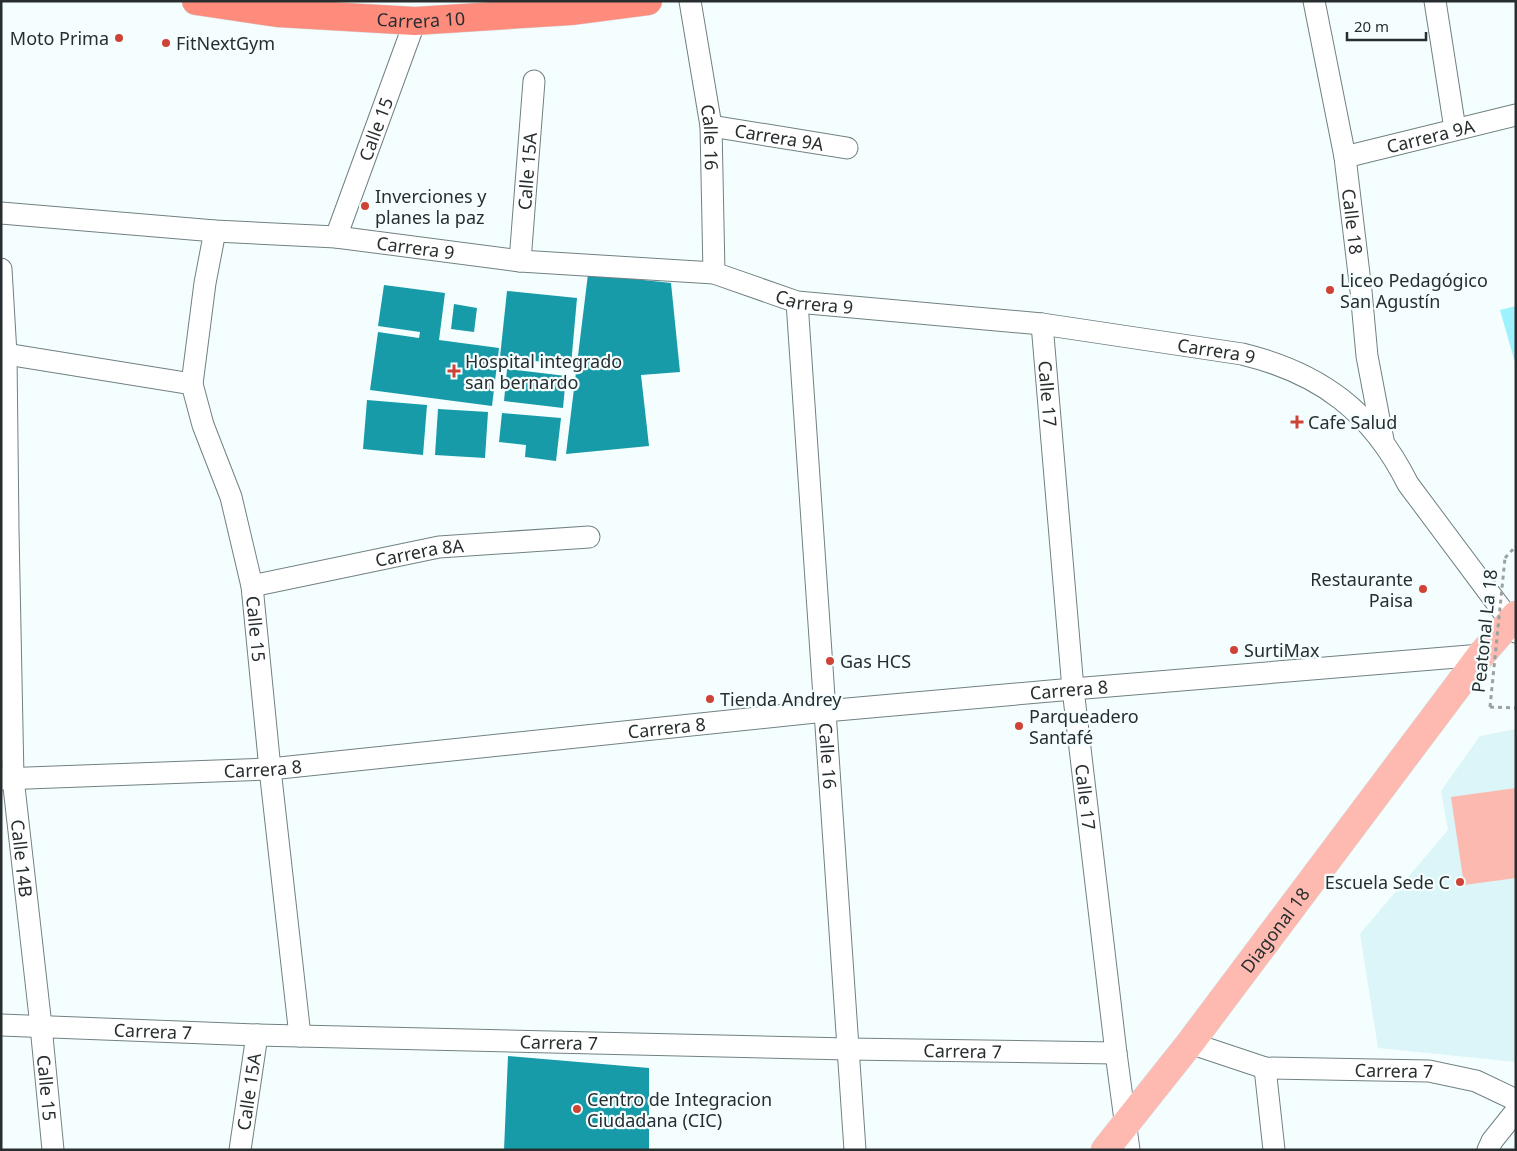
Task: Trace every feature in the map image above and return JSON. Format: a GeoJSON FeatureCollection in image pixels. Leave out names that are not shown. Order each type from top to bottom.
{"type":"FeatureCollection","features":[{"type":"Feature","properties":{"kind":"highway","name":"Carrera 10"},"geometry":{"type":"LineString","coordinates":[[196,1],[415,21],[562,12],[639,2]]}},
{"type":"Feature","properties":{"kind":"main road","name":"Diagonal 18"},"geometry":{"type":"LineString","coordinates":[[1105,1150],[1127,1138],[1190,1043],[1481,655],[1514,623]]}},
{"type":"Feature","properties":{"kind":"street","name":"Calle 16"},"geometry":{"type":"LineString","coordinates":[[690,1],[710,126],[714,273]]}},
{"type":"Feature","properties":{"kind":"street","name":"Calle 18"},"geometry":{"type":"LineString","coordinates":[[1314,1],[1345,157],[1362,291],[1367,356],[1384,442]]}},
{"type":"Feature","properties":{"kind":"street"},"geometry":{"type":"LineString","coordinates":[[1434,1],[1455,129]]}},
{"type":"Feature","properties":{"kind":"street","name":"Calle 15"},"geometry":{"type":"LineString","coordinates":[[336,237],[415,21]]}},
{"type":"Feature","properties":{"kind":"street","name":"Calle 15A"},"geometry":{"type":"LineString","coordinates":[[520,261],[534,82]]}},
{"type":"Feature","properties":{"kind":"street","name":"Carrera 9A"},"geometry":{"type":"LineString","coordinates":[[1345,157],[1516,114]]}},
{"type":"Feature","properties":{"kind":"street","name":"Carrera 9A"},"geometry":{"type":"LineString","coordinates":[[710,126],[847,148]]}},
{"type":"Feature","properties":{"kind":"street","name":"Carrera 9"},"geometry":{"type":"LineString","coordinates":[[1,213],[215,231],[336,237],[520,261],[714,273],[798,302],[1042,324],[1242,354],[1266,360],[1311,379],[1351,407],[1368,424],[1384,442],[1408,484],[1514,623]]}},
{"type":"Feature","properties":{"kind":"street","name":"Calle 15"},"geometry":{"type":"LineString","coordinates":[[215,231],[205,283],[192,384],[203,425],[231,497],[252,586],[270,769],[300,1036]]}},
{"type":"Feature","properties":{"kind":"street","name":"Calle 14B"},"geometry":{"type":"LineString","coordinates":[[1,269],[6,354],[4,530],[7,779],[41,1026]]}},
{"type":"Feature","properties":{"kind":"street","name":"Calle 16"},"geometry":{"type":"LineString","coordinates":[[798,302],[855,1150]]}},
{"type":"Feature","properties":{"kind":"street","name":"Calle 17"},"geometry":{"type":"LineString","coordinates":[[1042,324],[1073,688],[1127,1138]]}},
{"type":"Feature","properties":{"kind":"street"},"geometry":{"type":"LineString","coordinates":[[6,354],[192,384]]}},
{"type":"Feature","properties":{"kind":"street","name":"Carrera 8A"},"geometry":{"type":"LineString","coordinates":[[252,586],[439,547],[589,537]]}},
{"type":"Feature","properties":{"kind":"street","name":"Carrera 8"},"geometry":{"type":"LineString","coordinates":[[7,779],[270,769],[825,711],[1073,688],[1481,655]]}},
{"type":"Feature","properties":{"kind":"street","name":"Carrera 7"},"geometry":{"type":"LineString","coordinates":[[1,1025],[257,1035],[848,1049],[1116,1053]]}},
{"type":"Feature","properties":{"kind":"street","name":"Calle 15"},"geometry":{"type":"LineString","coordinates":[[41,1026],[53,1150]]}},
{"type":"Feature","properties":{"kind":"street","name":"Calle 15A"},"geometry":{"type":"LineString","coordinates":[[240,1150],[257,1035]]}},
{"type":"Feature","properties":{"kind":"street","name":"Carrera 7"},"geometry":{"type":"LineString","coordinates":[[1190,1043],[1265,1068],[1428,1071],[1476,1081],[1516,1100]]}},
{"type":"Feature","properties":{"kind":"street"},"geometry":{"type":"LineString","coordinates":[[1265,1068],[1274,1150]]}},
{"type":"Feature","properties":{"kind":"street"},"geometry":{"type":"LineString","coordinates":[[1495,1147],[1516,1111]]}},
{"type":"Feature","properties":{"kind":"path","name":"Peatonal La 18"},"geometry":{"type":"LineString","coordinates":[[1516,546],[1505,558],[1490,707],[1516,708]]}},
{"type":"Feature","properties":{"kind":"shaded area","name":"Escuela Sede C"},"geometry":{"type":"Polygon","coordinates":[[[1516,729],[1516,1062],[1378,1048],[1360,934],[1448,830],[1441,791],[1480,736],[1516,729]]]}},
{"type":"Feature","properties":{"kind":"shaded area"},"geometry":{"type":"Polygon","coordinates":[[[1516,788],[1516,878],[1464,885],[1451,797],[1516,788]]]}},
{"type":"Feature","properties":{"kind":"water"},"geometry":{"type":"Polygon","coordinates":[[[1516,306],[1516,366],[1500,310],[1516,306]]]}},
{"type":"Feature","properties":{"kind":"building"},"geometry":{"type":"Polygon","coordinates":[[[588,274],[671,283],[680,372],[641,375],[649,446],[566,454],[588,274]]]}},
{"type":"Feature","properties":{"kind":"building"},"geometry":{"type":"Polygon","coordinates":[[[384,285],[445,293],[439,340],[499,348],[492,406],[370,390],[378,332],[419,338],[420,332],[378,326],[384,285]]]}},
{"type":"Feature","properties":{"kind":"building"},"geometry":{"type":"Polygon","coordinates":[[[507,291],[577,298],[571,365],[500,357],[507,291]]]}},
{"type":"Feature","properties":{"kind":"building"},"geometry":{"type":"Polygon","coordinates":[[[454,304],[477,308],[474,332],[451,329],[454,304]]]}},
{"type":"Feature","properties":{"kind":"building"},"geometry":{"type":"Polygon","coordinates":[[[507,369],[566,376],[563,408],[504,401],[507,369]]]}},
{"type":"Feature","properties":{"kind":"building"},"geometry":{"type":"Polygon","coordinates":[[[367,400],[427,405],[423,455],[363,449],[367,400]]]}},
{"type":"Feature","properties":{"kind":"building"},"geometry":{"type":"Polygon","coordinates":[[[438,409],[488,412],[485,458],[435,455],[438,409]]]}},
{"type":"Feature","properties":{"kind":"building"},"geometry":{"type":"Polygon","coordinates":[[[502,413],[561,418],[556,461],[525,457],[526,445],[499,442],[502,413]]]}},
{"type":"Feature","properties":{"kind":"building","name":"Centro de Integracion Ciudadana (CIC)"},"geometry":{"type":"Polygon","coordinates":[[[508,1056],[649,1068],[649,1150],[504,1150],[508,1056]]]}},
{"type":"Feature","properties":{"kind":"place","name":"Moto Prima"},"geometry":{"type":"Point","coordinates":[119,38]}},
{"type":"Feature","properties":{"kind":"place","name":"FitNextGym"},"geometry":{"type":"Point","coordinates":[166,43]}},
{"type":"Feature","properties":{"kind":"place","name":"Inverciones y planes la paz"},"geometry":{"type":"Point","coordinates":[365,206]}},
{"type":"Feature","properties":{"kind":"place","name":"Liceo Pedagógico San Agustín"},"geometry":{"type":"Point","coordinates":[1330,290]}},
{"type":"Feature","properties":{"kind":"place","name":"Hospital integrado san bernardo"},"geometry":{"type":"Point","coordinates":[454,371]}},
{"type":"Feature","properties":{"kind":"place","name":"Cafe Salud"},"geometry":{"type":"Point","coordinates":[1297,422]}},
{"type":"Feature","properties":{"kind":"place","name":"Restaurante Paisa"},"geometry":{"type":"Point","coordinates":[1423,589]}},
{"type":"Feature","properties":{"kind":"place","name":"SurtiMax"},"geometry":{"type":"Point","coordinates":[1234,650]}},
{"type":"Feature","properties":{"kind":"place","name":"Gas HCS"},"geometry":{"type":"Point","coordinates":[830,661]}},
{"type":"Feature","properties":{"kind":"place","name":"Tienda Andrey"},"geometry":{"type":"Point","coordinates":[710,699]}},
{"type":"Feature","properties":{"kind":"place","name":"Parqueadero Santafé"},"geometry":{"type":"Point","coordinates":[1019,726]}},
{"type":"Feature","properties":{"kind":"place","name":"Escuela Sede C"},"geometry":{"type":"Point","coordinates":[1460,882]}},
{"type":"Feature","properties":{"kind":"place","name":"Centro de Integracion Ciudadana (CIC)"},"geometry":{"type":"Point","coordinates":[577,1109]}}]}
